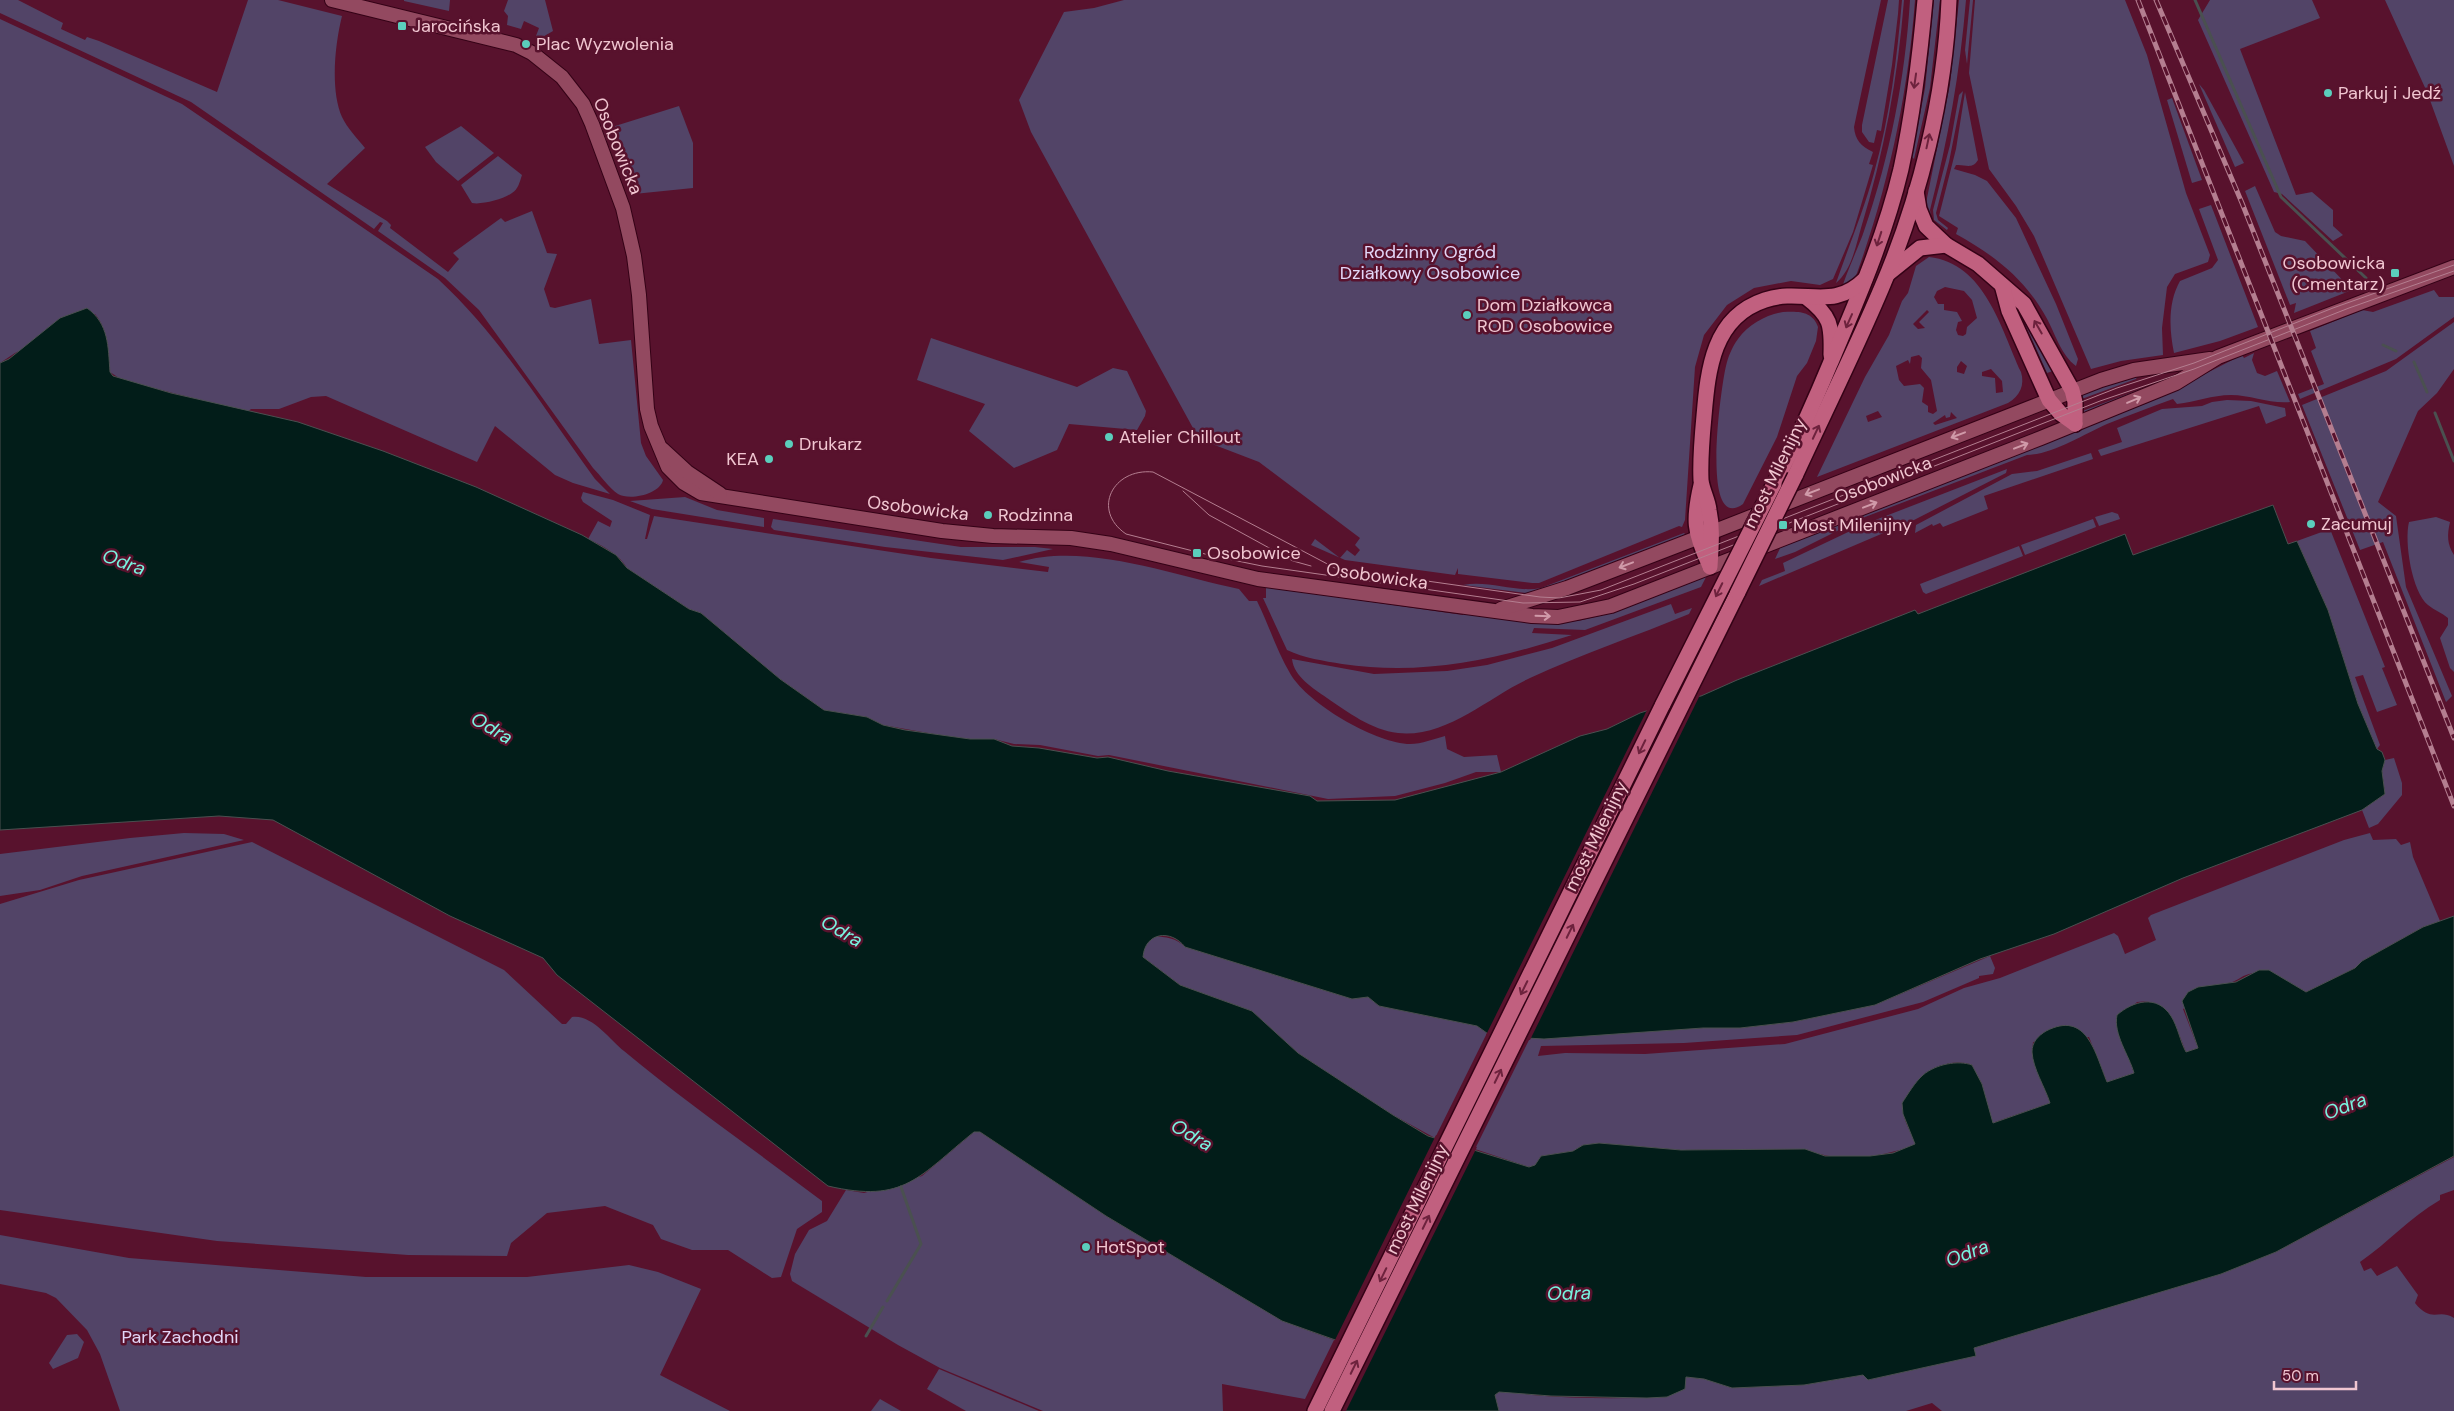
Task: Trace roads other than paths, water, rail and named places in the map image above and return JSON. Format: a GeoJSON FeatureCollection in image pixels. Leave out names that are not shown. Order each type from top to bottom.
{"type":"FeatureCollection","features":[{"type":"Feature","properties":{"kind":"main road","name":"most Milenijny"},"geometry":{"type":"LineString","coordinates":[[1316,1411],[1727,573],[1774,484],[1830,364],[1866,278],[1891,204],[1907,138],[1925,0]]}},
{"type":"Feature","properties":{"kind":"main road","name":"most Milenijny"},"geometry":{"type":"LineString","coordinates":[[1332,1411],[1795,476],[1887,274],[1916,188],[1942,74],[1949,0]]}},
{"type":"Feature","properties":{"kind":"main road"},"geometry":{"type":"LineString","coordinates":[[1916,188],[1923,221],[1946,246],[1978,264],[2024,304],[2072,390],[2075,402],[2076,424]]}},
{"type":"Feature","properties":{"kind":"main road"},"geometry":{"type":"LineString","coordinates":[[1887,274],[1920,248],[1946,246]]}},
{"type":"Feature","properties":{"kind":"main road"},"geometry":{"type":"LineString","coordinates":[[1710,567],[1697,538],[1697,509],[1702,483],[1701,454],[1710,365],[1719,337],[1737,316],[1759,302],[1777,297],[1842,296],[1856,288],[1866,278]]}},
{"type":"Feature","properties":{"kind":"main road"},"geometry":{"type":"LineString","coordinates":[[2002,285],[2009,311],[2049,400],[2060,414],[2076,424]]}},
{"type":"Feature","properties":{"kind":"main road"},"geometry":{"type":"LineString","coordinates":[[1806,297],[1822,310],[1830,322],[1832,334],[1830,364]]}},
{"type":"Feature","properties":{"kind":"main road"},"geometry":{"type":"LineString","coordinates":[[1702,483],[1709,508],[1712,533],[1710,567]]}},
{"type":"Feature","properties":{"kind":"street","name":"Osobowicka"},"geometry":{"type":"LineString","coordinates":[[332,0],[516,45],[532,53],[556,70],[569,83],[592,124],[626,218],[639,295],[647,409],[659,447],[668,467],[684,483],[701,493],[942,531],[1079,539],[1111,544],[1258,579],[1494,611],[1558,617],[1611,606],[2076,424],[2176,383],[2218,357],[2454,267]]}},
{"type":"Feature","properties":{"kind":"street","name":"Osobowicka"},"geometry":{"type":"LineString","coordinates":[[1494,611],[1567,588],[1712,533],[2072,390],[2134,370],[2218,357]]}},
{"type":"Feature","properties":{"kind":"water","name":"Odra"},"geometry":{"type":"Polygon","coordinates":[[[87,308],[100,321],[103,328],[108,345],[110,372],[113,376],[171,393],[298,422],[383,451],[476,487],[582,535],[616,555],[627,568],[689,609],[701,613],[780,679],[824,710],[867,717],[883,725],[905,730],[970,739],[994,739],[1012,746],[1039,748],[1097,758],[1108,757],[1168,771],[1310,796],[1317,801],[1395,800],[1501,772],[1580,736],[1607,729],[1640,713],[1687,698],[1701,696],[1915,610],[1918,614],[2125,534],[2133,555],[2273,505],[2288,544],[2297,541],[2328,610],[2358,704],[2377,749],[2382,752],[2385,760],[2382,771],[2385,794],[2362,810],[2183,878],[2054,934],[1980,959],[1875,1005],[1793,1022],[1740,1028],[1703,1028],[1544,1039],[1491,1036],[1477,1026],[1379,1006],[1368,997],[1352,999],[1185,947],[1173,937],[1160,936],[1153,938],[1148,942],[1143,957],[1180,985],[1252,1011],[1298,1053],[1428,1136],[1529,1167],[1535,1165],[1541,1156],[1573,1151],[1583,1145],[1599,1143],[1681,1150],[1805,1149],[1825,1156],[1870,1156],[1893,1153],[1915,1144],[1903,1114],[1902,1103],[1920,1078],[1934,1068],[1954,1063],[1972,1065],[1982,1084],[1993,1123],[2050,1103],[2037,1071],[2032,1052],[2036,1040],[2046,1031],[2060,1026],[2071,1026],[2080,1030],[2093,1048],[2107,1082],[2134,1073],[2119,1037],[2116,1022],[2117,1015],[2130,1006],[2137,1003],[2152,1002],[2165,1009],[2173,1020],[2186,1052],[2198,1048],[2182,1001],[2188,992],[2198,987],[2236,982],[2259,970],[2269,970],[2306,992],[2355,968],[2362,961],[2423,927],[2454,916],[2454,1156],[2276,1252],[2221,1274],[1974,1348],[1976,1356],[1868,1380],[1863,1375],[1804,1385],[1732,1388],[1704,1379],[1686,1377],[1685,1389],[1667,1397],[1551,1396],[1499,1392],[1495,1395],[1499,1411],[1339,1411],[1341,1342],[1282,1321],[1106,1216],[980,1132],[974,1132],[924,1173],[894,1188],[876,1191],[854,1191],[828,1186],[557,975],[543,958],[450,916],[273,820],[219,816],[0,830],[0,363],[9,359],[60,318],[87,308]]]}},
{"type":"Feature","properties":{"kind":"waterway"},"geometry":{"type":"LineString","coordinates":[[2195,0],[2281,197],[2366,278]]}},
{"type":"Feature","properties":{"kind":"waterway"},"geometry":{"type":"LineString","coordinates":[[2383,345],[2396,351]]}},
{"type":"Feature","properties":{"kind":"waterway"},"geometry":{"type":"LineString","coordinates":[[2414,362],[2427,392]]}},
{"type":"Feature","properties":{"kind":"waterway"},"geometry":{"type":"LineString","coordinates":[[2435,413],[2454,461]]}},
{"type":"Feature","properties":{"kind":"waterway"},"geometry":{"type":"LineString","coordinates":[[887,1301],[921,1244],[901,1187]]}},
{"type":"Feature","properties":{"kind":"waterway"},"geometry":{"type":"LineString","coordinates":[[866,1336],[883,1307]]}},
{"type":"Feature","properties":{"kind":"tram line"},"geometry":{"type":"LineString","coordinates":[[2454,265],[2333,308],[2194,363],[2117,388],[1601,590],[1559,598],[1540,597],[1335,568],[1153,472],[1139,473],[1127,477],[1118,484],[1111,492],[1110,514],[1115,524],[1126,534],[1262,566],[1523,603],[1580,602],[1634,584],[2100,401],[2194,369],[2349,308],[2454,271]]}},
{"type":"Feature","properties":{"kind":"tram line"},"geometry":{"type":"LineString","coordinates":[[1183,491],[1209,515],[1293,561],[1311,566]]}},
{"type":"Feature","properties":{"kind":"railway"},"geometry":{"type":"LineString","coordinates":[[2138,0],[2454,806]]}},
{"type":"Feature","properties":{"kind":"railway"},"geometry":{"type":"LineString","coordinates":[[2156,0],[2242,203],[2454,738]]}},
{"type":"Feature","properties":{"kind":"place","name":"Jarocińska"},"geometry":{"type":"Point","coordinates":[402,26]}},
{"type":"Feature","properties":{"kind":"place","name":"Plac Wyzwolenia"},"geometry":{"type":"Point","coordinates":[526,44]}},
{"type":"Feature","properties":{"kind":"place","name":"Parkuj i Jedź"},"geometry":{"type":"Point","coordinates":[2328,93]}},
{"type":"Feature","properties":{"kind":"place","name":"Osobowicka (Cmentarz)"},"geometry":{"type":"Point","coordinates":[2395,273]}},
{"type":"Feature","properties":{"kind":"place","name":"Dom Działkowca ROD Osobowice"},"geometry":{"type":"Point","coordinates":[1467,315]}},
{"type":"Feature","properties":{"kind":"place","name":"Atelier Chillout"},"geometry":{"type":"Point","coordinates":[1109,437]}},
{"type":"Feature","properties":{"kind":"place","name":"Drukarz"},"geometry":{"type":"Point","coordinates":[789,444]}},
{"type":"Feature","properties":{"kind":"place","name":"KEA"},"geometry":{"type":"Point","coordinates":[769,459]}},
{"type":"Feature","properties":{"kind":"place","name":"Rodzinna"},"geometry":{"type":"Point","coordinates":[988,515]}},
{"type":"Feature","properties":{"kind":"place","name":"Zacumuj"},"geometry":{"type":"Point","coordinates":[2311,524]}},
{"type":"Feature","properties":{"kind":"place","name":"Most Milenijny"},"geometry":{"type":"Point","coordinates":[1783,525]}},
{"type":"Feature","properties":{"kind":"place","name":"Osobowice"},"geometry":{"type":"Point","coordinates":[1197,553]}},
{"type":"Feature","properties":{"kind":"place","name":"HotSpot"},"geometry":{"type":"Point","coordinates":[1086,1247]}},
{"type":"Feature","properties":{"kind":"park label","name":"Rodzinny Ogród Działkowy Osobowice"},"geometry":{"type":"Point","coordinates":[1430,262]}},
{"type":"Feature","properties":{"kind":"park label","name":"Park Zachodni"},"geometry":{"type":"Point","coordinates":[180,1337]}}]}
